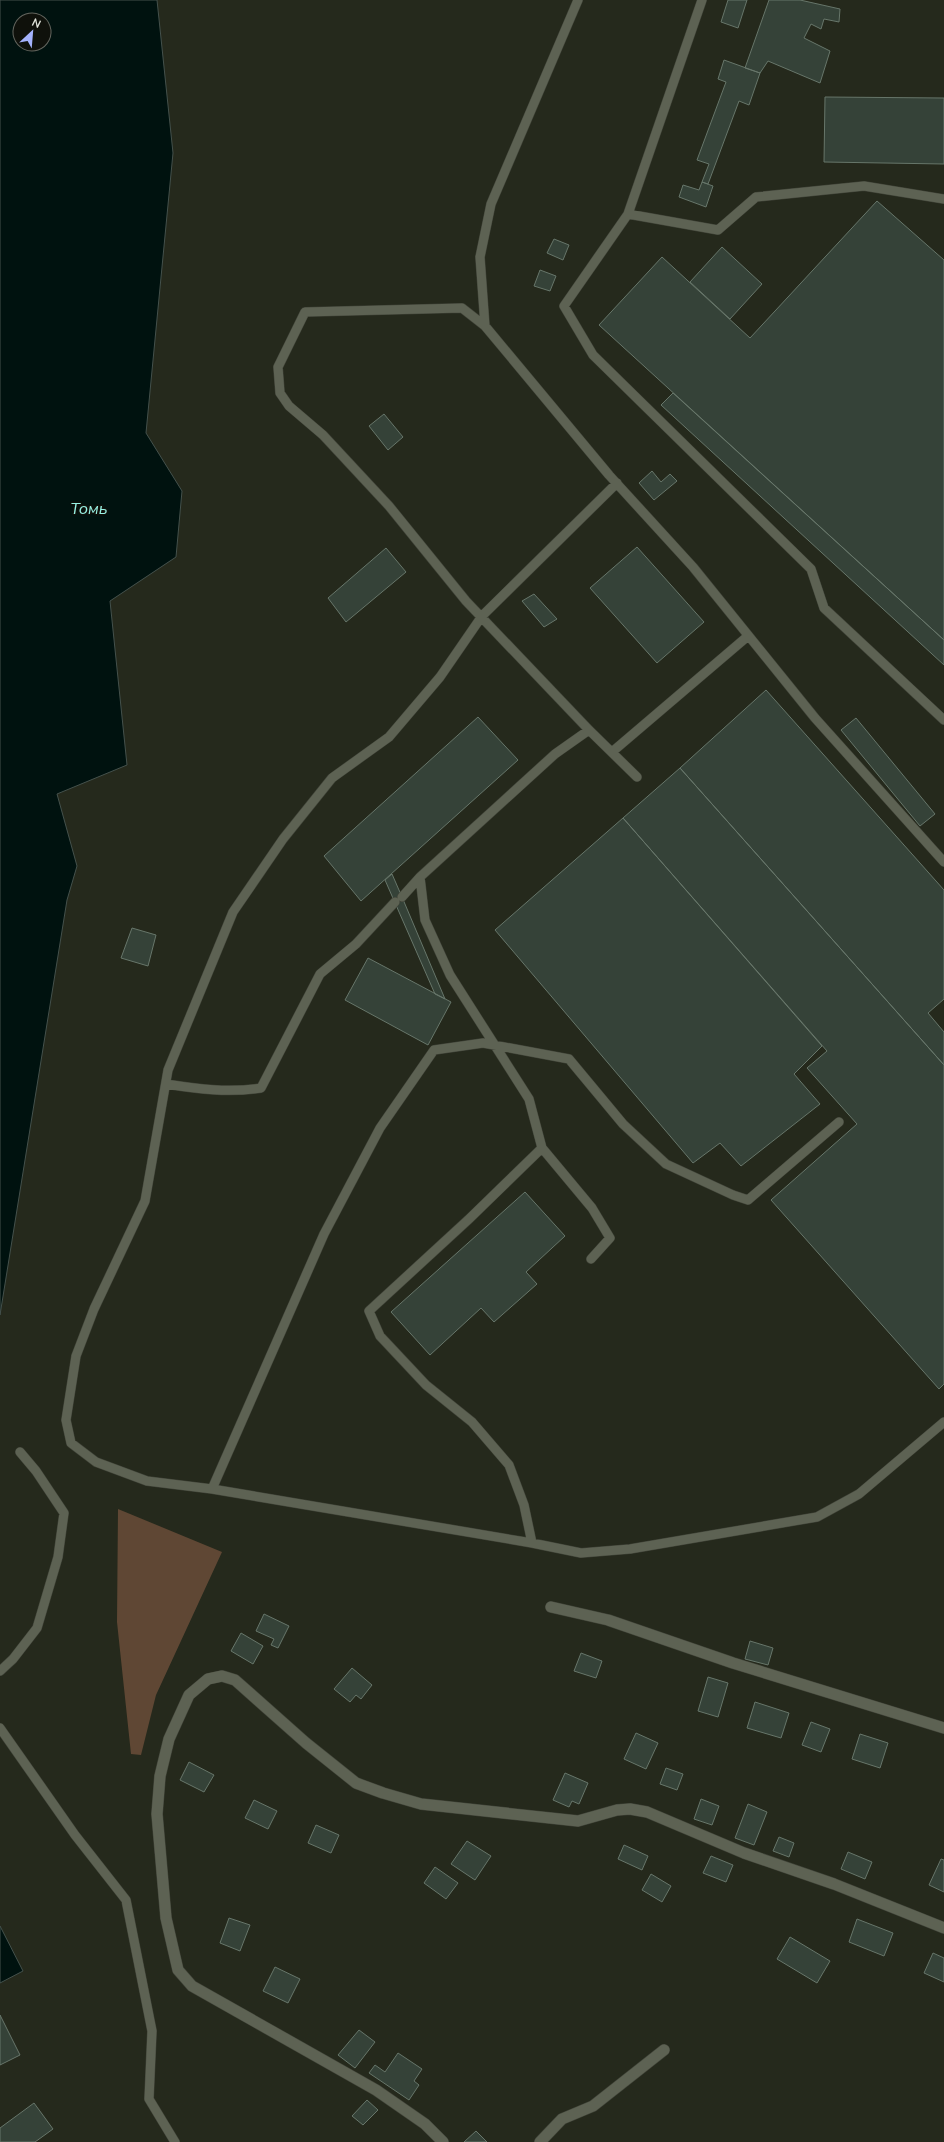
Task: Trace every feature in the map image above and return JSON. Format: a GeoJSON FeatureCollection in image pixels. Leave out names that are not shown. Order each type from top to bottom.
{"type":"FeatureCollection","features":[{"type":"Feature","properties":{"kind":"street"},"geometry":{"type":"LineString","coordinates":[[551,1607],[608,1620],[733,1663],[944,1728]]}},
{"type":"Feature","properties":{"kind":"street"},"geometry":{"type":"LineString","coordinates":[[442,2142],[425,2124],[376,2090],[192,1986],[178,1970],[166,1910],[157,1814],[160,1776],[170,1739],[189,1695],[208,1679],[222,1676],[235,1680],[306,1743],[356,1782],[383,1793],[421,1804],[578,1821],[617,1810],[630,1809],[647,1812],[744,1853],[834,1884],[944,1928]]}},
{"type":"Feature","properties":{"kind":"street"},"geometry":{"type":"LineString","coordinates":[[540,2142],[562,2119],[593,2106],[664,2050]]}},
{"type":"Feature","properties":{"kind":"lane"},"geometry":{"type":"LineString","coordinates":[[485,326],[480,257],[491,204],[578,0]]}},
{"type":"Feature","properties":{"kind":"lane"},"geometry":{"type":"LineString","coordinates":[[702,0],[628,214],[564,306],[593,355],[811,569],[824,608],[944,720]]}},
{"type":"Feature","properties":{"kind":"lane"},"geometry":{"type":"LineString","coordinates":[[628,214],[718,230],[756,197],[864,186],[944,199]]}},
{"type":"Feature","properties":{"kind":"lane"},"geometry":{"type":"LineString","coordinates":[[637,777],[589,730],[482,616],[466,601],[389,506],[323,435],[289,406],[280,393],[278,367],[305,312],[462,308],[485,326],[617,483],[693,567],[815,718],[944,862]]}},
{"type":"Feature","properties":{"kind":"lane"},"geometry":{"type":"LineString","coordinates":[[617,483],[482,616],[440,677],[389,737],[332,778],[283,839],[233,912],[168,1070],[145,1201],[94,1309],[76,1356],[66,1420],[71,1443],[96,1462],[147,1481],[212,1489],[532,1543],[581,1553],[630,1549],[817,1517],[859,1494],[944,1422]]}},
{"type":"Feature","properties":{"kind":"lane"},"geometry":{"type":"LineString","coordinates":[[612,752],[748,636]]}},
{"type":"Feature","properties":{"kind":"lane"},"geometry":{"type":"LineString","coordinates":[[166,1084],[207,1090],[239,1092],[261,1088],[320,974],[356,944],[420,877],[555,754],[589,730]]}},
{"type":"Feature","properties":{"kind":"lane"},"geometry":{"type":"LineString","coordinates":[[420,877],[425,920],[450,976],[529,1099],[542,1148],[592,1208],[610,1238],[591,1259]]}},
{"type":"Feature","properties":{"kind":"lane"},"geometry":{"type":"LineString","coordinates":[[212,1489],[324,1234],[380,1128],[434,1050],[483,1043],[569,1059],[623,1124],[666,1164],[733,1195],[748,1200],[839,1122]]}},
{"type":"Feature","properties":{"kind":"lane"},"geometry":{"type":"LineString","coordinates":[[532,1543],[524,1505],[509,1464],[472,1422],[426,1385],[380,1336],[369,1311],[469,1219],[542,1148]]}},
{"type":"Feature","properties":{"kind":"lane"},"geometry":{"type":"LineString","coordinates":[[0,1671],[13,1659],[37,1628],[58,1557],[64,1513],[36,1471],[20,1452]]}},
{"type":"Feature","properties":{"kind":"lane"},"geometry":{"type":"LineString","coordinates":[[0,1728],[76,1836],[126,1900],[152,2031],[149,2098],[175,2142]]}},
{"type":"Feature","properties":{"kind":"shaded area"},"geometry":{"type":"Polygon","coordinates":[[[118,1509],[222,1552],[156,1695],[141,1755],[131,1754],[117,1622],[118,1509]]]}},
{"type":"Feature","properties":{"kind":"water","name":"Томь"},"geometry":{"type":"Polygon","coordinates":[[[0,0],[157,0],[173,153],[146,433],[182,491],[176,557],[110,601],[127,765],[57,794],[77,866],[67,900],[0,1315],[0,0]]]}},
{"type":"Feature","properties":{"kind":"water"},"geometry":{"type":"Polygon","coordinates":[[[0,1926],[23,1971],[0,1983],[0,1926]]]}},
{"type":"Feature","properties":{"kind":"building"},"geometry":{"type":"Polygon","coordinates":[[[728,0],[747,0],[738,28],[721,22],[728,0]]]}},
{"type":"Feature","properties":{"kind":"building"},"geometry":{"type":"Polygon","coordinates":[[[769,0],[800,0],[840,9],[839,22],[824,19],[821,29],[811,24],[804,38],[830,51],[820,83],[768,61],[760,73],[745,68],[769,0]]]}},
{"type":"Feature","properties":{"kind":"building"},"geometry":{"type":"Polygon","coordinates":[[[724,60],[760,73],[749,105],[739,101],[708,184],[702,182],[709,164],[697,160],[726,82],[718,79],[724,60]]]}},
{"type":"Feature","properties":{"kind":"building"},"geometry":{"type":"Polygon","coordinates":[[[825,97],[944,98],[944,164],[824,162],[825,97]]]}},
{"type":"Feature","properties":{"kind":"building"},"geometry":{"type":"Polygon","coordinates":[[[702,182],[713,186],[706,207],[679,197],[683,185],[699,190],[702,182]]]}},
{"type":"Feature","properties":{"kind":"building"},"geometry":{"type":"Polygon","coordinates":[[[877,201],[944,260],[944,640],[599,325],[662,257],[750,338],[877,201]]]}},
{"type":"Feature","properties":{"kind":"building"},"geometry":{"type":"Polygon","coordinates":[[[554,239],[569,245],[563,260],[547,253],[554,239]]]}},
{"type":"Feature","properties":{"kind":"building"},"geometry":{"type":"Polygon","coordinates":[[[722,247],[762,284],[730,319],[690,282],[722,247]]]}},
{"type":"Feature","properties":{"kind":"building"},"geometry":{"type":"Polygon","coordinates":[[[540,270],[556,276],[550,291],[534,286],[540,270]]]}},
{"type":"Feature","properties":{"kind":"building"},"geometry":{"type":"Polygon","coordinates":[[[673,393],[944,640],[944,665],[661,405],[673,393]]]}},
{"type":"Feature","properties":{"kind":"building"},"geometry":{"type":"Polygon","coordinates":[[[384,414],[403,437],[388,450],[369,426],[384,414]]]}},
{"type":"Feature","properties":{"kind":"building"},"geometry":{"type":"Polygon","coordinates":[[[652,471],[661,482],[670,474],[677,481],[654,500],[639,483],[652,471]]]}},
{"type":"Feature","properties":{"kind":"building"},"geometry":{"type":"Polygon","coordinates":[[[637,547],[704,622],[657,663],[590,588],[637,547]]]}},
{"type":"Feature","properties":{"kind":"building"},"geometry":{"type":"Polygon","coordinates":[[[386,548],[406,572],[346,622],[328,598],[386,548]]]}},
{"type":"Feature","properties":{"kind":"building"},"geometry":{"type":"Polygon","coordinates":[[[534,594],[557,619],[544,627],[522,601],[534,594]]]}},
{"type":"Feature","properties":{"kind":"building"},"geometry":{"type":"Polygon","coordinates":[[[766,690],[944,890],[944,999],[928,1013],[944,1032],[944,1065],[680,768],[766,690]]]}},
{"type":"Feature","properties":{"kind":"building"},"geometry":{"type":"Polygon","coordinates":[[[478,717],[518,760],[361,901],[324,856],[478,717]]]}},
{"type":"Feature","properties":{"kind":"building"},"geometry":{"type":"Polygon","coordinates":[[[856,718],[935,814],[920,826],[841,730],[856,718]]]}},
{"type":"Feature","properties":{"kind":"building"},"geometry":{"type":"Polygon","coordinates":[[[680,768],[944,1065],[944,1384],[939,1389],[771,1200],[857,1124],[807,1068],[827,1051],[623,818],[680,768]]]}},
{"type":"Feature","properties":{"kind":"building"},"geometry":{"type":"Polygon","coordinates":[[[623,818],[822,1046],[794,1074],[820,1104],[741,1166],[720,1143],[693,1163],[495,930],[623,818]]]}},
{"type":"Feature","properties":{"kind":"building"},"geometry":{"type":"Polygon","coordinates":[[[392,874],[445,999],[435,994],[385,880],[392,874]]]}},
{"type":"Feature","properties":{"kind":"building"},"geometry":{"type":"Polygon","coordinates":[[[132,928],[156,935],[148,966],[121,958],[132,928]]]}},
{"type":"Feature","properties":{"kind":"building"},"geometry":{"type":"Polygon","coordinates":[[[368,958],[451,1002],[428,1045],[345,1000],[368,958]]]}},
{"type":"Feature","properties":{"kind":"building"},"geometry":{"type":"Polygon","coordinates":[[[525,1192],[565,1236],[526,1272],[537,1284],[494,1322],[481,1308],[430,1355],[391,1312],[525,1192]]]}},
{"type":"Feature","properties":{"kind":"building"},"geometry":{"type":"Polygon","coordinates":[[[264,1614],[289,1626],[278,1648],[271,1645],[274,1639],[256,1631],[264,1614]]]}},
{"type":"Feature","properties":{"kind":"building"},"geometry":{"type":"Polygon","coordinates":[[[241,1633],[263,1646],[253,1664],[231,1651],[241,1633]]]}},
{"type":"Feature","properties":{"kind":"building"},"geometry":{"type":"Polygon","coordinates":[[[750,1641],[773,1648],[768,1665],[745,1659],[750,1641]]]}},
{"type":"Feature","properties":{"kind":"building"},"geometry":{"type":"Polygon","coordinates":[[[581,1653],[602,1661],[596,1678],[574,1671],[581,1653]]]}},
{"type":"Feature","properties":{"kind":"building"},"geometry":{"type":"Polygon","coordinates":[[[352,1668],[372,1685],[361,1699],[356,1695],[350,1702],[334,1689],[352,1668]]]}},
{"type":"Feature","properties":{"kind":"building"},"geometry":{"type":"Polygon","coordinates":[[[708,1677],[728,1683],[718,1717],[698,1711],[708,1677]]]}},
{"type":"Feature","properties":{"kind":"building"},"geometry":{"type":"Polygon","coordinates":[[[755,1702],[789,1713],[781,1738],[747,1728],[755,1702]]]}},
{"type":"Feature","properties":{"kind":"building"},"geometry":{"type":"Polygon","coordinates":[[[811,1722],[830,1729],[821,1752],[802,1745],[811,1722]]]}},
{"type":"Feature","properties":{"kind":"building"},"geometry":{"type":"Polygon","coordinates":[[[636,1733],[658,1743],[646,1769],[624,1759],[636,1733]]]}},
{"type":"Feature","properties":{"kind":"building"},"geometry":{"type":"Polygon","coordinates":[[[860,1734],[888,1743],[880,1768],[852,1759],[860,1734]]]}},
{"type":"Feature","properties":{"kind":"building"},"geometry":{"type":"Polygon","coordinates":[[[189,1762],[214,1775],[204,1792],[180,1780],[189,1762]]]}},
{"type":"Feature","properties":{"kind":"building"},"geometry":{"type":"Polygon","coordinates":[[[666,1768],[683,1774],[677,1790],[660,1784],[666,1768]]]}},
{"type":"Feature","properties":{"kind":"building"},"geometry":{"type":"Polygon","coordinates":[[[565,1773],[588,1783],[579,1804],[572,1801],[569,1807],[553,1800],[565,1773]]]}},
{"type":"Feature","properties":{"kind":"building"},"geometry":{"type":"Polygon","coordinates":[[[701,1799],[719,1806],[712,1825],[694,1819],[701,1799]]]}},
{"type":"Feature","properties":{"kind":"building"},"geometry":{"type":"Polygon","coordinates":[[[254,1800],[277,1811],[268,1829],[245,1818],[254,1800]]]}},
{"type":"Feature","properties":{"kind":"building"},"geometry":{"type":"Polygon","coordinates":[[[748,1804],[767,1812],[754,1845],[735,1838],[748,1804]]]}},
{"type":"Feature","properties":{"kind":"building"},"geometry":{"type":"Polygon","coordinates":[[[316,1825],[339,1835],[331,1853],[308,1843],[316,1825]]]}},
{"type":"Feature","properties":{"kind":"building"},"geometry":{"type":"Polygon","coordinates":[[[779,1837],[794,1843],[789,1857],[773,1851],[779,1837]]]}},
{"type":"Feature","properties":{"kind":"building"},"geometry":{"type":"Polygon","coordinates":[[[467,1841],[491,1856],[475,1880],[451,1864],[467,1841]]]}},
{"type":"Feature","properties":{"kind":"building"},"geometry":{"type":"Polygon","coordinates":[[[624,1845],[648,1856],[642,1870],[618,1859],[624,1845]]]}},
{"type":"Feature","properties":{"kind":"building"},"geometry":{"type":"Polygon","coordinates":[[[848,1852],[872,1862],[865,1879],[841,1869],[848,1852]]]}},
{"type":"Feature","properties":{"kind":"building"},"geometry":{"type":"Polygon","coordinates":[[[711,1856],[733,1865],[726,1882],[703,1873],[711,1856]]]}},
{"type":"Feature","properties":{"kind":"building"},"geometry":{"type":"Polygon","coordinates":[[[941,1859],[944,1860],[944,1892],[929,1885],[941,1859]]]}},
{"type":"Feature","properties":{"kind":"building"},"geometry":{"type":"Polygon","coordinates":[[[435,1867],[458,1883],[446,1899],[424,1883],[435,1867]]]}},
{"type":"Feature","properties":{"kind":"building"},"geometry":{"type":"Polygon","coordinates":[[[651,1874],[671,1886],[662,1902],[642,1890],[651,1874]]]}},
{"type":"Feature","properties":{"kind":"building"},"geometry":{"type":"Polygon","coordinates":[[[229,1918],[250,1925],[240,1951],[220,1943],[229,1918]]]}},
{"type":"Feature","properties":{"kind":"building"},"geometry":{"type":"Polygon","coordinates":[[[857,1919],[893,1933],[884,1956],[849,1942],[857,1919]]]}},
{"type":"Feature","properties":{"kind":"building"},"geometry":{"type":"Polygon","coordinates":[[[790,1937],[830,1961],[817,1983],[777,1959],[790,1937]]]}},
{"type":"Feature","properties":{"kind":"building"},"geometry":{"type":"Polygon","coordinates":[[[933,1953],[944,1958],[944,1982],[924,1973],[933,1953]]]}},
{"type":"Feature","properties":{"kind":"building"},"geometry":{"type":"Polygon","coordinates":[[[275,1967],[300,1979],[288,2003],[263,1991],[275,1967]]]}},
{"type":"Feature","properties":{"kind":"building"},"geometry":{"type":"Polygon","coordinates":[[[0,2015],[20,2055],[0,2065],[0,2015]]]}},
{"type":"Feature","properties":{"kind":"building"},"geometry":{"type":"Polygon","coordinates":[[[359,2030],[375,2042],[355,2068],[338,2055],[359,2030]]]}},
{"type":"Feature","properties":{"kind":"building"},"geometry":{"type":"Polygon","coordinates":[[[398,2053],[422,2069],[414,2081],[419,2085],[409,2100],[369,2073],[375,2065],[385,2072],[398,2053]]]}},
{"type":"Feature","properties":{"kind":"building"},"geometry":{"type":"Polygon","coordinates":[[[367,2100],[378,2110],[363,2125],[352,2116],[367,2100]]]}},
{"type":"Feature","properties":{"kind":"building"},"geometry":{"type":"Polygon","coordinates":[[[34,2103],[53,2129],[35,2142],[0,2142],[0,2128],[34,2103]]]}},
{"type":"Feature","properties":{"kind":"building"},"geometry":{"type":"Polygon","coordinates":[[[476,2131],[487,2142],[464,2142],[476,2131]]]}}]}
